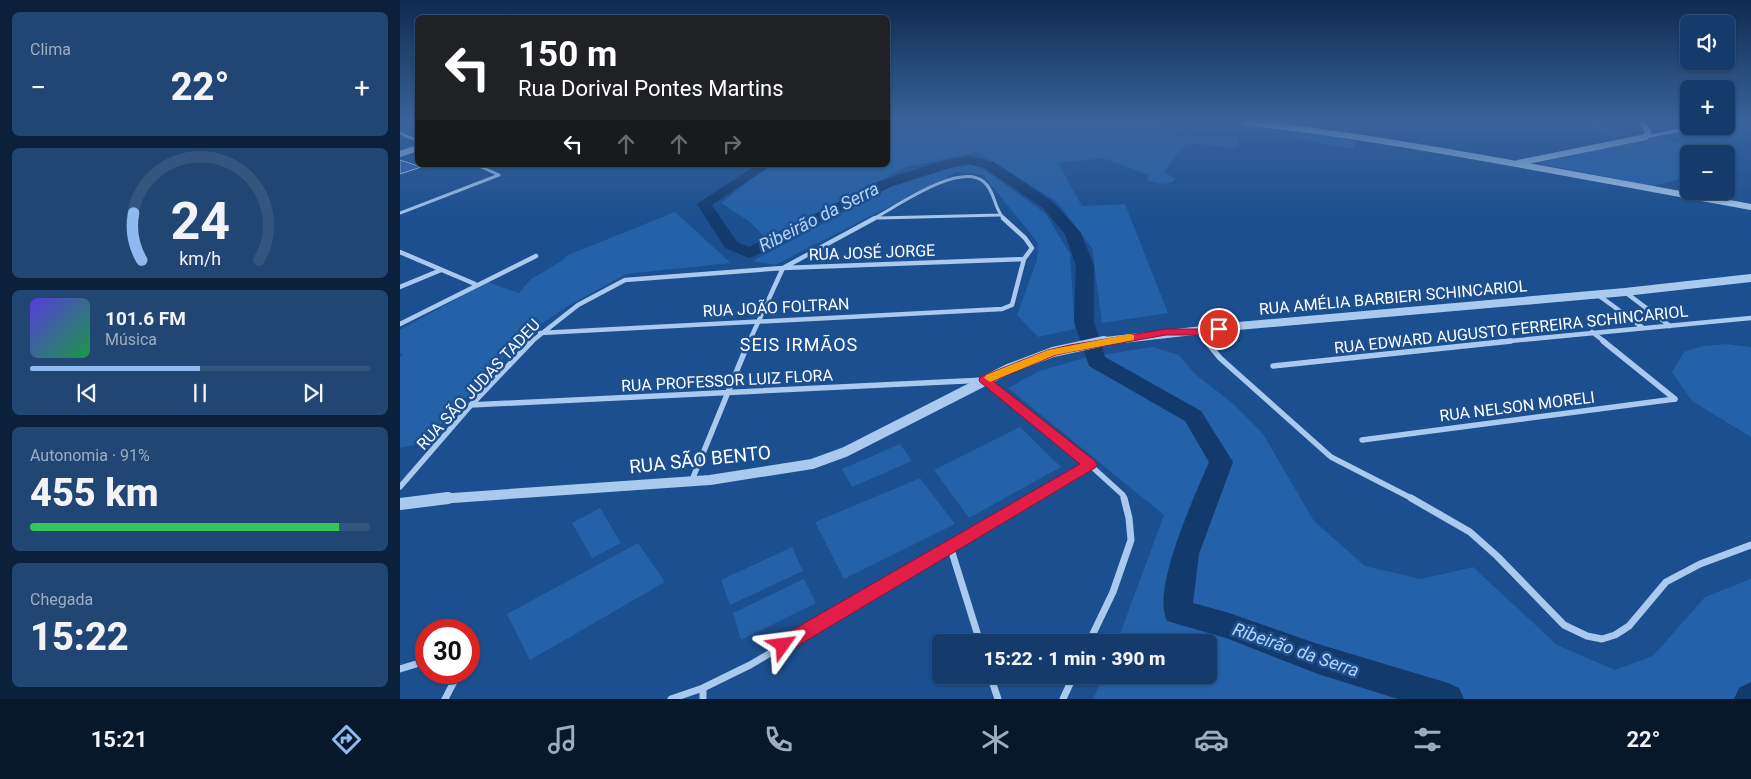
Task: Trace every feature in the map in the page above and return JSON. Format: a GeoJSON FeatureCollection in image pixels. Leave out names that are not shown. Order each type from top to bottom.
{"type":"FeatureCollection","features":[{"type":"Feature","properties":{"kind":"street"},"geometry":{"type":"LineString","coordinates":[[1457,155],[1751,207]]}},
{"type":"Feature","properties":{"kind":"street"},"geometry":{"type":"LineString","coordinates":[[1513,164],[1559,155]]}},
{"type":"Feature","properties":{"kind":"street"},"geometry":{"type":"LineString","coordinates":[[400,212],[499,174],[482,167]]}},
{"type":"Feature","properties":{"kind":"street"},"geometry":{"type":"LineString","coordinates":[[692,480],[758,320],[783,268],[941,182],[962,176],[979,179],[988,186],[1000,215],[1026,237],[1032,248],[1024,259]]}},
{"type":"Feature","properties":{"kind":"street"},"geometry":{"type":"LineString","coordinates":[[875,218],[1000,215]]}},
{"type":"Feature","properties":{"kind":"street"},"geometry":{"type":"LineString","coordinates":[[400,252],[475,284]]}},
{"type":"Feature","properties":{"kind":"street"},"geometry":{"type":"LineString","coordinates":[[400,324],[475,284],[536,256]]}},
{"type":"Feature","properties":{"kind":"street","name":"RUA JOSÉ JORGE"},"geometry":{"type":"LineString","coordinates":[[632,277],[783,268],[1024,259]]}},
{"type":"Feature","properties":{"kind":"street","name":"RUA JOÃO FOLTRAN"},"geometry":{"type":"LineString","coordinates":[[540,333],[758,320],[998,310],[1012,305],[1024,259]]}},
{"type":"Feature","properties":{"kind":"street"},"geometry":{"type":"LineString","coordinates":[[400,287],[441,270]]}},
{"type":"Feature","properties":{"kind":"street","name":"RUA SÃO JUDAS TADEU"},"geometry":{"type":"LineString","coordinates":[[400,487],[471,405],[540,333],[578,305],[617,282],[632,277]]}},
{"type":"Feature","properties":{"kind":"street","name":"RUA AMÉLIA BARBIERI SCHINCARIOL"},"geometry":{"type":"LineString","coordinates":[[985,380],[1052,352],[1166,332],[1199,332],[1238,326],[1625,292],[1751,278]]}},
{"type":"Feature","properties":{"kind":"street"},"geometry":{"type":"LineString","coordinates":[[1625,292],[1670,326]]}},
{"type":"Feature","properties":{"kind":"street"},"geometry":{"type":"LineString","coordinates":[[1596,294],[1642,327]]}},
{"type":"Feature","properties":{"kind":"street","name":"RUA EDWARD AUGUSTO FERREIRA SCHINCARIOL"},"geometry":{"type":"LineString","coordinates":[[1273,366],[1591,332],[1751,318]]}},
{"type":"Feature","properties":{"kind":"street"},"geometry":{"type":"LineString","coordinates":[[1199,332],[1220,358],[1331,457],[1440,512],[1470,532],[1498,556],[1564,625],[1587,636],[1602,639],[1615,635],[1628,626],[1666,582],[1700,564],[1751,545]]}},
{"type":"Feature","properties":{"kind":"street","name":"RUA NELSON MORELI"},"geometry":{"type":"LineString","coordinates":[[1362,440],[1675,399],[1591,332]]}},
{"type":"Feature","properties":{"kind":"street"},"geometry":{"type":"LineString","coordinates":[[985,380],[1090,465],[1123,495],[1129,518],[1131,540],[1113,592],[1093,634]]}},
{"type":"Feature","properties":{"kind":"street","name":"RUA PROFESSOR LUIZ FLORA"},"geometry":{"type":"LineString","coordinates":[[471,405],[985,380]]}},
{"type":"Feature","properties":{"kind":"street","name":"RUA SÃO BENTO"},"geometry":{"type":"LineString","coordinates":[[400,504],[472,496],[692,480],[814,464],[843,453],[985,380]]}},
{"type":"Feature","properties":{"kind":"street"},"geometry":{"type":"LineString","coordinates":[[671,699],[703,688],[750,665],[1090,465]]}},
{"type":"Feature","properties":{"kind":"street"},"geometry":{"type":"LineString","coordinates":[[950,546],[978,634]]}},
{"type":"Feature","properties":{"kind":"street"},"geometry":{"type":"LineString","coordinates":[[400,669],[415,664]]}},
{"type":"Feature","properties":{"kind":"street"},"geometry":{"type":"LineString","coordinates":[[445,699],[453,684]]}},
{"type":"Feature","properties":{"kind":"street"},"geometry":{"type":"LineString","coordinates":[[993,684],[998,699]]}},
{"type":"Feature","properties":{"kind":"street"},"geometry":{"type":"LineString","coordinates":[[1063,699],[1070,684]]}},
{"type":"Feature","properties":{"kind":"street"},"geometry":{"type":"LineString","coordinates":[[703,688],[703,699]]}},
{"type":"Feature","properties":{"kind":"shaded area"},"geometry":{"type":"Polygon","coordinates":[[[890,155],[965,155],[906,167],[767,240],[750,222],[721,203],[766,167],[890,167],[890,155]]]}},
{"type":"Feature","properties":{"kind":"shaded area"},"geometry":{"type":"Polygon","coordinates":[[[981,155],[1177,155],[1164,172],[1176,179],[1166,184],[1151,181],[1147,179],[1149,175],[1103,158],[1058,163],[1082,206],[1125,204],[1168,313],[1102,323],[1092,248],[1056,201],[981,155]]]}},
{"type":"Feature","properties":{"kind":"shaded area"},"geometry":{"type":"Polygon","coordinates":[[[1575,155],[1680,155],[1680,179],[1653,186],[1537,163],[1575,155]]]}},
{"type":"Feature","properties":{"kind":"shaded area"},"geometry":{"type":"Polygon","coordinates":[[[973,165],[985,170],[1046,214],[1070,254],[1075,329],[1038,337],[1017,315],[1037,260],[1038,243],[983,175],[957,172],[775,265],[753,261],[896,184],[941,169],[973,165]]]}},
{"type":"Feature","properties":{"kind":"shaded area"},"geometry":{"type":"Polygon","coordinates":[[[675,212],[731,263],[626,274],[568,306],[525,335],[424,443],[400,448],[400,357],[403,355],[400,353],[400,330],[487,282],[519,293],[531,279],[560,262],[568,255],[675,212]]]}},
{"type":"Feature","properties":{"kind":"shaded area"},"geometry":{"type":"Polygon","coordinates":[[[1726,344],[1751,347],[1751,437],[1692,401],[1672,372],[1684,352],[1703,346],[1726,344]]]}},
{"type":"Feature","properties":{"kind":"shaded area"},"geometry":{"type":"Polygon","coordinates":[[[1152,347],[1179,355],[1195,374],[1231,402],[1263,434],[1314,521],[1365,566],[1421,579],[1473,567],[1557,645],[1615,670],[1653,656],[1705,597],[1751,579],[1751,699],[1093,699],[1100,684],[1217,684],[1217,634],[1120,634],[1164,515],[1008,388],[1039,371],[1084,358],[1152,347]]]}},
{"type":"Feature","properties":{"kind":"shaded area"},"geometry":{"type":"Polygon","coordinates":[[[1020,427],[1061,467],[969,518],[934,470],[1020,427]]]}},
{"type":"Feature","properties":{"kind":"shaded area"},"geometry":{"type":"Polygon","coordinates":[[[900,444],[912,461],[852,487],[842,469],[900,444]]]}},
{"type":"Feature","properties":{"kind":"shaded area"},"geometry":{"type":"Polygon","coordinates":[[[920,478],[955,524],[844,579],[815,522],[920,478]]]}},
{"type":"Feature","properties":{"kind":"shaded area"},"geometry":{"type":"Polygon","coordinates":[[[600,508],[621,543],[592,558],[572,523],[600,508]]]}},
{"type":"Feature","properties":{"kind":"shaded area"},"geometry":{"type":"Polygon","coordinates":[[[638,543],[665,582],[530,660],[507,614],[638,543]]]}},
{"type":"Feature","properties":{"kind":"shaded area"},"geometry":{"type":"Polygon","coordinates":[[[792,547],[803,571],[730,605],[721,580],[792,547]]]}},
{"type":"Feature","properties":{"kind":"shaded area"},"geometry":{"type":"Polygon","coordinates":[[[804,579],[816,603],[741,640],[733,613],[804,579]]]}},
{"type":"Feature","properties":{"kind":"building"},"geometry":{"type":"Polygon","coordinates":[[[400,160],[415,165],[415,167],[421,167],[400,174],[400,160]]]}},
{"type":"Feature","properties":{"kind":"waterway","name":"Ribeirão da Serra"},"geometry":{"type":"LineString","coordinates":[[762,167],[704,204],[731,245],[749,253],[771,244],[825,213],[885,184],[947,164],[969,160],[989,165],[1048,205],[1073,233],[1085,266],[1084,322],[1096,361],[1193,416],[1221,462],[1185,554],[1177,612],[1226,625],[1318,659],[1448,699]]}},
{"type":"Feature","properties":{"kind":"slow traffic"},"geometry":{"type":"LineString","coordinates":[[990,378],[1052,352],[1130,338]]}},
{"type":"Feature","properties":{"kind":"district","name":"SEIS IRMÃOS"},"geometry":{"type":"Point","coordinates":[799,345]}},
{"type":"Feature","properties":{"kind":"route"},"geometry":{"type":"LineString","coordinates":[[783,645],[1090,465],[985,380],[1052,352],[1070,348],[1166,332],[1199,332],[1219,329]]}}]}
